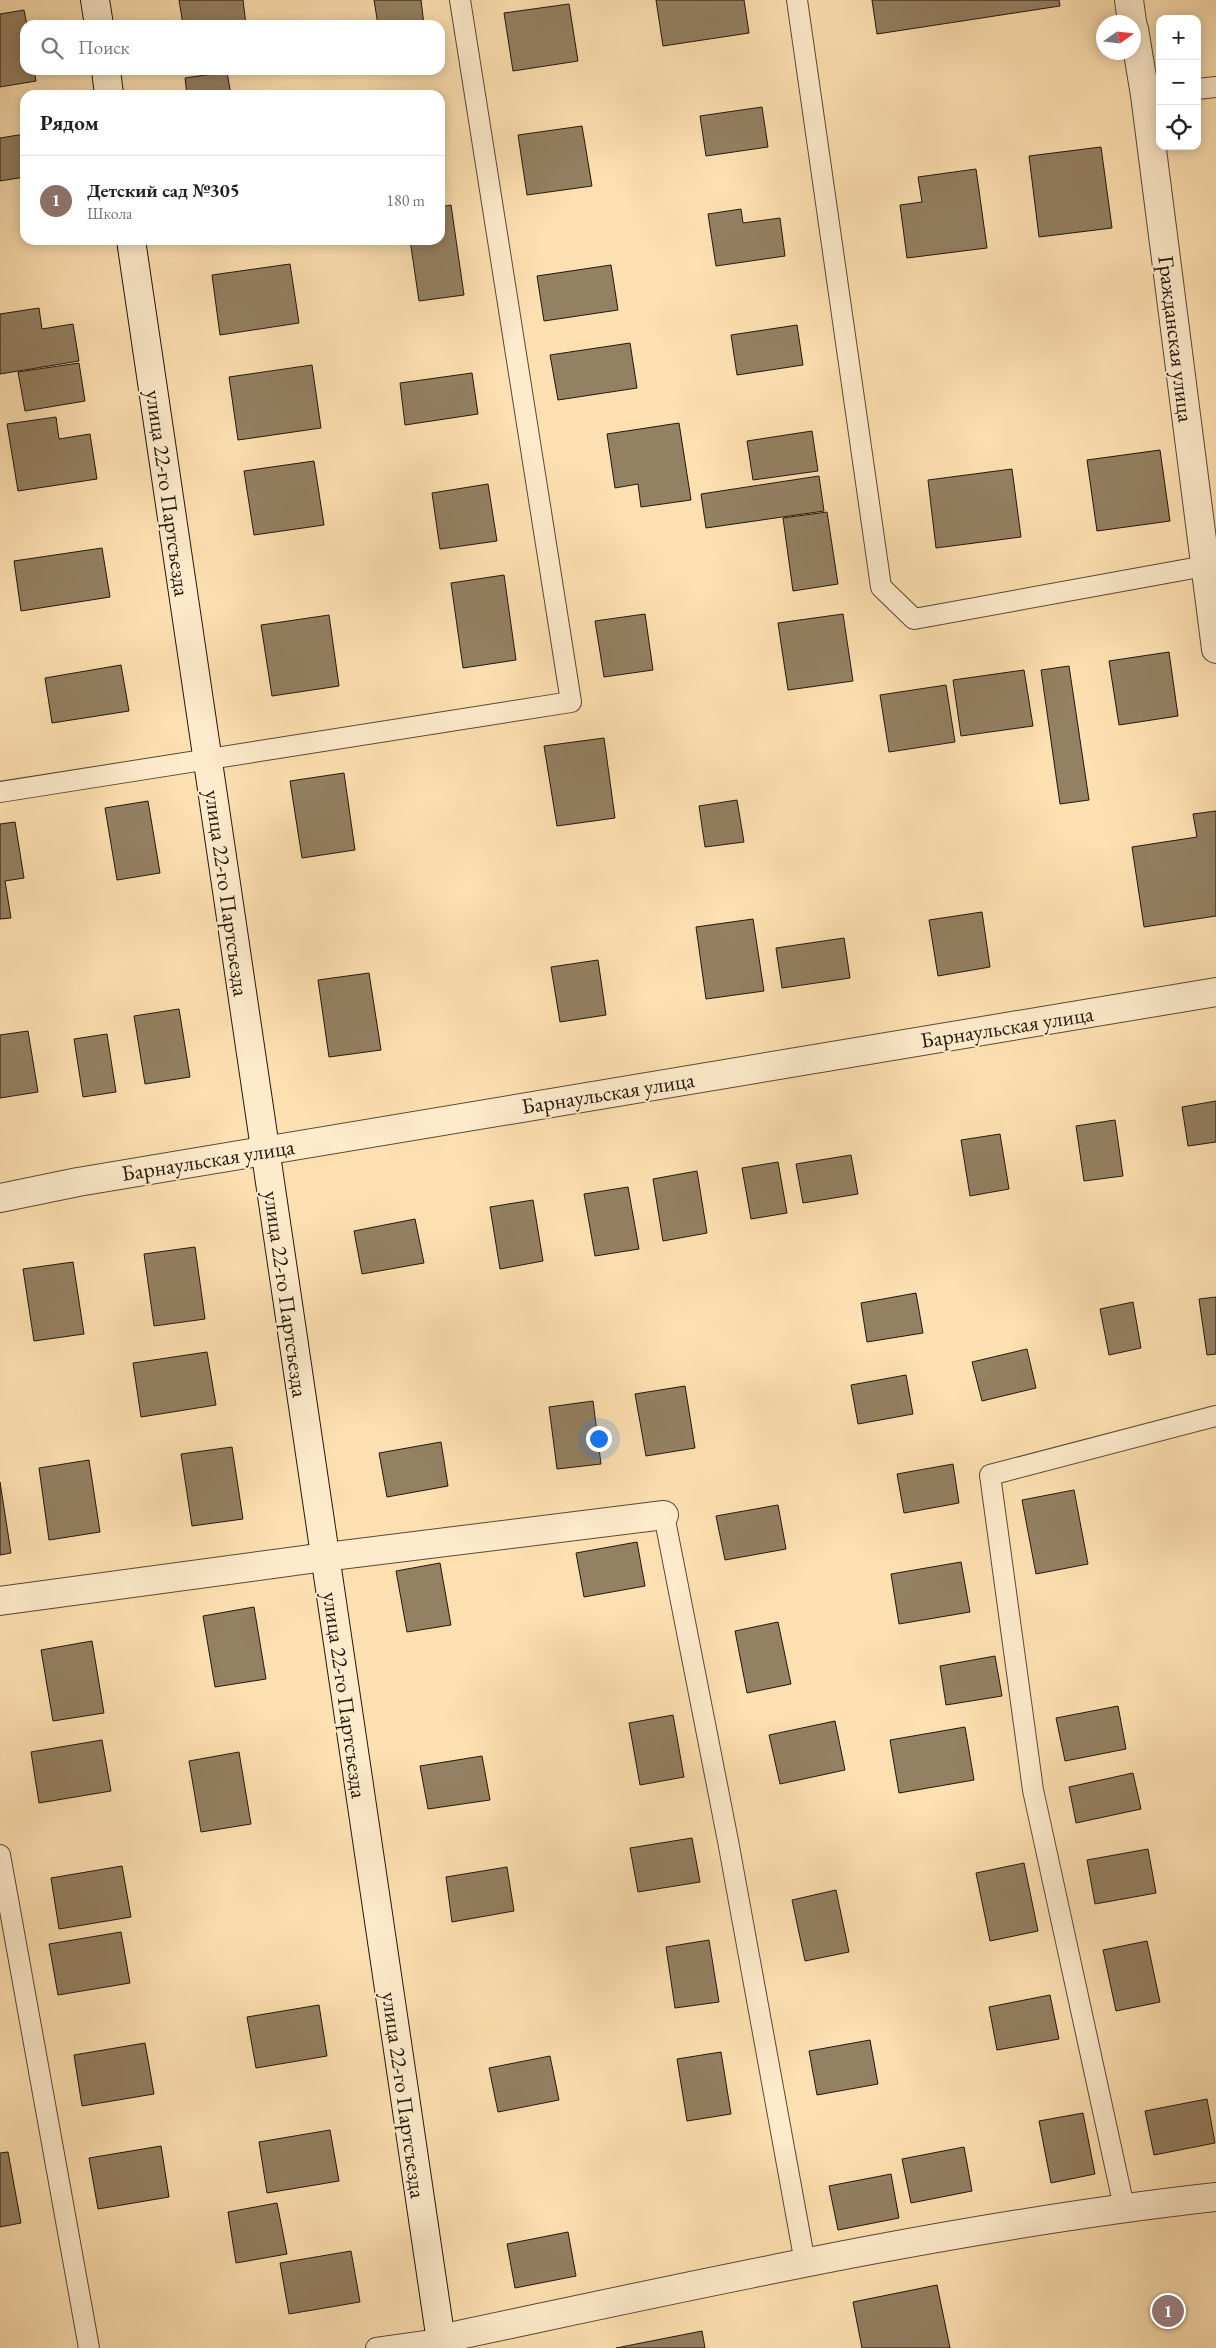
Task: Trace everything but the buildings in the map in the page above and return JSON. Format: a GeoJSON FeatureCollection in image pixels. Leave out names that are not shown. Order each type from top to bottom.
{"type":"FeatureCollection","features":[{"type":"Feature","properties":{"kind":"street"},"geometry":{"type":"LineString","coordinates":[[95,0],[98,20]]}},
{"type":"Feature","properties":{"kind":"street"},"geometry":{"type":"LineString","coordinates":[[1129,0],[1131,15]]}},
{"type":"Feature","properties":{"kind":"street","name":"Гражданская улица"},"geometry":{"type":"LineString","coordinates":[[1141,54],[1152,94],[1205,566],[1216,648]]}},
{"type":"Feature","properties":{"kind":"street"},"geometry":{"type":"LineString","coordinates":[[107,75],[108,90]]}},
{"type":"Feature","properties":{"kind":"street","name":"улица 22-го Партсъезда"},"geometry":{"type":"LineString","coordinates":[[132,245],[441,2343]]}},
{"type":"Feature","properties":{"kind":"street","name":"Барнаульская улица"},"geometry":{"type":"LineString","coordinates":[[0,1198],[78,1182],[265,1150],[1216,992]]}},
{"type":"Feature","properties":{"kind":"street"},"geometry":{"type":"LineString","coordinates":[[0,1601],[325,1557],[664,1516]]}},
{"type":"Feature","properties":{"kind":"street"},"geometry":{"type":"LineString","coordinates":[[441,2343],[805,2263],[1124,2207],[1216,2197]]}},
{"type":"Feature","properties":{"kind":"lane"},"geometry":{"type":"LineString","coordinates":[[0,792],[571,702],[460,0]]}},
{"type":"Feature","properties":{"kind":"lane"},"geometry":{"type":"LineString","coordinates":[[797,0],[881,587],[914,619],[1205,566]]}},
{"type":"Feature","properties":{"kind":"lane"},"geometry":{"type":"LineString","coordinates":[[1201,89],[1216,87]]}},
{"type":"Feature","properties":{"kind":"lane"},"geometry":{"type":"LineString","coordinates":[[1124,2207],[1033,1790],[990,1475],[1216,1416]]}},
{"type":"Feature","properties":{"kind":"lane"},"geometry":{"type":"LineString","coordinates":[[664,1516],[728,1841],[805,2263]]}},
{"type":"Feature","properties":{"kind":"lane"},"geometry":{"type":"LineString","coordinates":[[0,1855],[89,2348]]}},
{"type":"Feature","properties":{"kind":"lane"},"geometry":{"type":"LineString","coordinates":[[376,2348],[441,2343]]}},
{"type":"Feature","properties":{"kind":"place","name":"Детский сад №305"},"geometry":{"type":"Point","coordinates":[1168,2311]}}]}
